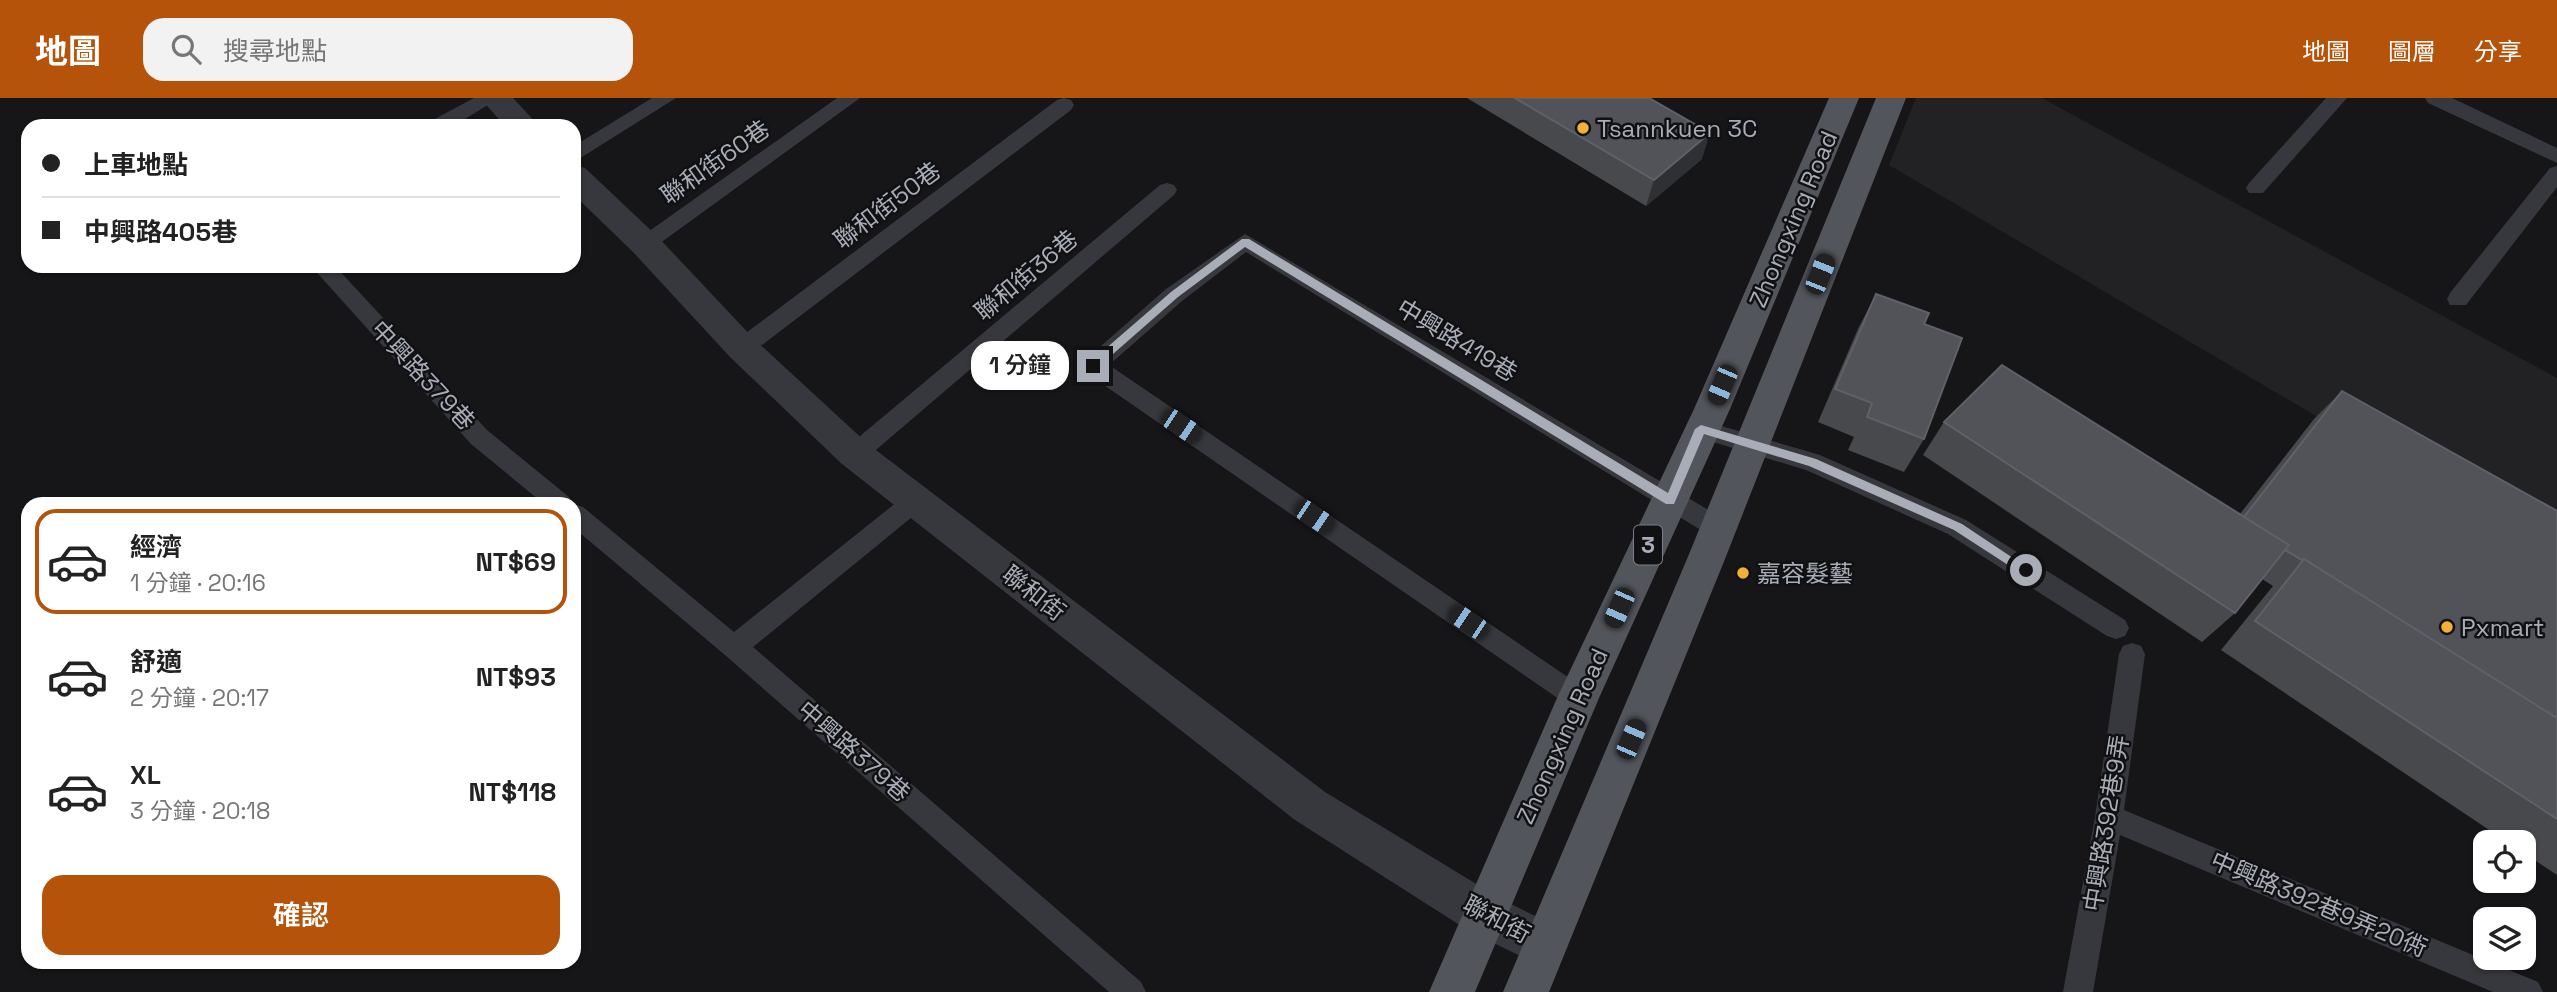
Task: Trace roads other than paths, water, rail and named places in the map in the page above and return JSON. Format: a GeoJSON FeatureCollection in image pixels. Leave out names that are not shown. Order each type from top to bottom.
{"type":"FeatureCollection","features":[{"type":"Feature","properties":{"kind":"main road","name":"Zhongxing Road"},"geometry":{"type":"LineString","coordinates":[[1452,992],[1578,698],[1670,500],[1844,98]]}},
{"type":"Feature","properties":{"kind":"main road","name":"Zhongxing Road"},"geometry":{"type":"LineString","coordinates":[[1526,992],[1752,445],[1891,98]]}},
{"type":"Feature","properties":{"kind":"street"},"geometry":{"type":"LineString","coordinates":[[495,98],[516,119]]}},
{"type":"Feature","properties":{"kind":"street","name":"聯和街"},"geometry":{"type":"LineString","coordinates":[[581,183],[645,244],[742,348],[855,454],[1310,806],[1485,915],[1545,945]]}},
{"type":"Feature","properties":{"kind":"lane"},"geometry":{"type":"LineString","coordinates":[[451,119],[489,98]]}},
{"type":"Feature","properties":{"kind":"lane"},"geometry":{"type":"LineString","coordinates":[[581,151],[666,98]]}},
{"type":"Feature","properties":{"kind":"lane","name":"聯和街60巷"},"geometry":{"type":"LineString","coordinates":[[645,244],[850,98]]}},
{"type":"Feature","properties":{"kind":"lane"},"geometry":{"type":"LineString","coordinates":[[2256,188],[2337,98]]}},
{"type":"Feature","properties":{"kind":"lane"},"geometry":{"type":"LineString","coordinates":[[2435,98],[2557,156]]}},
{"type":"Feature","properties":{"kind":"lane","name":"聯和街50巷"},"geometry":{"type":"LineString","coordinates":[[742,348],[1064,105]]}},
{"type":"Feature","properties":{"kind":"lane"},"geometry":{"type":"LineString","coordinates":[[2458,299],[2557,173]]}},
{"type":"Feature","properties":{"kind":"lane","name":"聯和街36巷"},"geometry":{"type":"LineString","coordinates":[[855,454],[1167,190]]}},
{"type":"Feature","properties":{"kind":"lane","name":"中興路419巷"},"geometry":{"type":"LineString","coordinates":[[1578,698],[1093,366],[1174,295],[1245,242],[1718,528]]}},
{"type":"Feature","properties":{"kind":"lane","name":"中興路379巷"},"geometry":{"type":"LineString","coordinates":[[329,273],[480,436],[553,497]]}},
{"type":"Feature","properties":{"kind":"lane"},"geometry":{"type":"LineString","coordinates":[[1701,429],[1812,462],[1958,527],[2116,628]]}},
{"type":"Feature","properties":{"kind":"lane"},"geometry":{"type":"LineString","coordinates":[[734,647],[915,501]]}},
{"type":"Feature","properties":{"kind":"lane","name":"中興路379巷"},"geometry":{"type":"LineString","coordinates":[[581,520],[734,647],[1131,992]]}},
{"type":"Feature","properties":{"kind":"lane","name":"中興路392巷9弄"},"geometry":{"type":"LineString","coordinates":[[2078,992],[2109,817],[2132,654]]}},
{"type":"Feature","properties":{"kind":"lane","name":"中興路392巷9弄20衖"},"geometry":{"type":"LineString","coordinates":[[2109,817],[2528,992]]}},
{"type":"Feature","properties":{"kind":"place","name":"Tsannkuen 3C"},"geometry":{"type":"Point","coordinates":[1583,128]}},
{"type":"Feature","properties":{"kind":"place","name":"嘉容髮藝"},"geometry":{"type":"Point","coordinates":[1743,573]}},
{"type":"Feature","properties":{"kind":"place","name":"Pxmart"},"geometry":{"type":"Point","coordinates":[2447,627]}}]}
